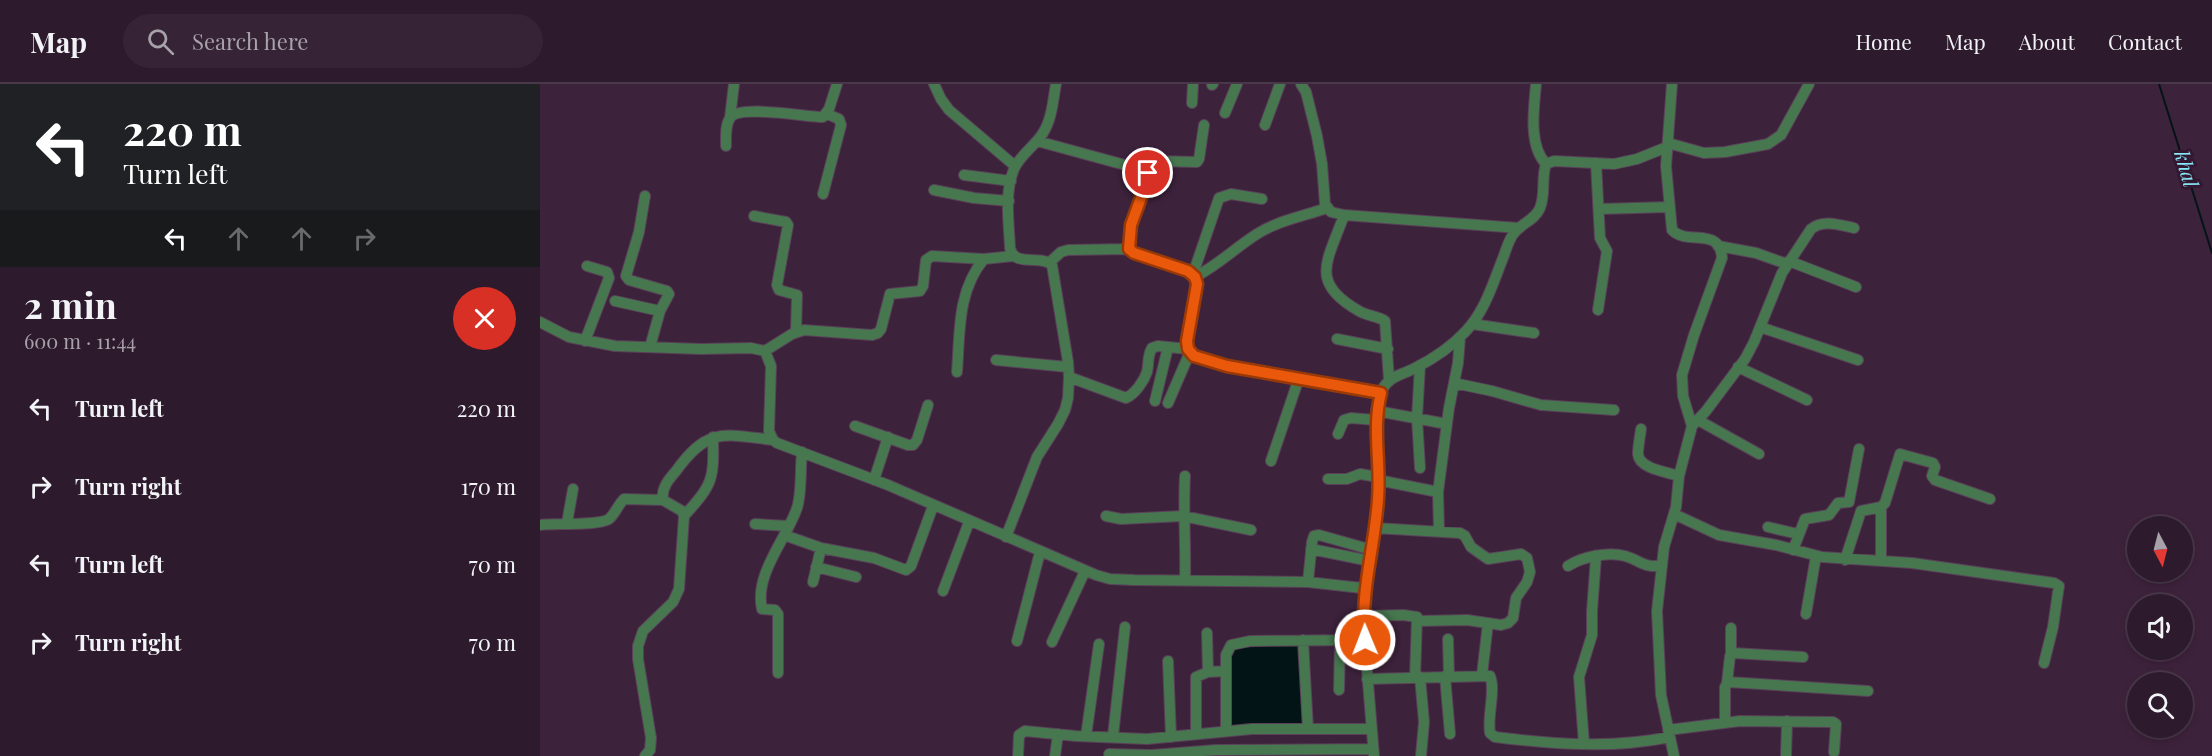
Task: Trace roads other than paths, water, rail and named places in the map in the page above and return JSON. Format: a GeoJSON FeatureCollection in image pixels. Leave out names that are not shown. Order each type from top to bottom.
{"type":"FeatureCollection","features":[{"type":"Feature","properties":{"kind":"street"},"geometry":{"type":"LineString","coordinates":[[726,146],[734,84]]}},
{"type":"Feature","properties":{"kind":"street"},"geometry":{"type":"LineString","coordinates":[[730,118],[735,114],[746,112],[825,116],[837,84]]}},
{"type":"Feature","properties":{"kind":"street"},"geometry":{"type":"LineString","coordinates":[[934,84],[949,110],[1015,166]]}},
{"type":"Feature","properties":{"kind":"street"},"geometry":{"type":"LineString","coordinates":[[1013,256],[1010,248],[1011,181],[1015,166],[1038,141],[1047,126],[1056,84]]}},
{"type":"Feature","properties":{"kind":"street"},"geometry":{"type":"LineString","coordinates":[[1192,103],[1193,84]]}},
{"type":"Feature","properties":{"kind":"street"},"geometry":{"type":"LineString","coordinates":[[1225,113],[1237,84]]}},
{"type":"Feature","properties":{"kind":"street"},"geometry":{"type":"LineString","coordinates":[[1265,125],[1280,84]]}},
{"type":"Feature","properties":{"kind":"street"},"geometry":{"type":"LineString","coordinates":[[1302,84],[1306,92],[1320,153],[1327,208],[1336,214],[1519,228]]}},
{"type":"Feature","properties":{"kind":"street"},"geometry":{"type":"LineString","coordinates":[[1536,84],[1536,143],[1538,154],[1546,164]]}},
{"type":"Feature","properties":{"kind":"street"},"geometry":{"type":"LineString","coordinates":[[1672,84],[1668,145],[1669,207],[1674,233],[1709,239],[1718,246],[1788,262],[1856,287]]}},
{"type":"Feature","properties":{"kind":"street"},"geometry":{"type":"LineString","coordinates":[[1546,164],[1554,161],[1625,162],[1668,145],[1696,152],[1715,153],[1768,144],[1781,135],[1809,84]]}},
{"type":"Feature","properties":{"kind":"street"},"geometry":{"type":"LineString","coordinates":[[823,194],[841,125],[839,119],[827,114]]}},
{"type":"Feature","properties":{"kind":"street"},"geometry":{"type":"LineString","coordinates":[[1140,169],[1155,161],[1197,162],[1204,125]]}},
{"type":"Feature","properties":{"kind":"street"},"geometry":{"type":"LineString","coordinates":[[1038,141],[1147,171],[1149,176],[1131,225],[1129,249]]}},
{"type":"Feature","properties":{"kind":"street"},"geometry":{"type":"LineString","coordinates":[[1596,163],[1600,237],[1607,251],[1598,310]]}},
{"type":"Feature","properties":{"kind":"street"},"geometry":{"type":"LineString","coordinates":[[1125,627],[1109,755],[1374,753],[1367,679],[1364,589],[1375,528],[1378,478],[1377,415],[1381,393],[1389,380],[1420,365],[1460,337],[1472,324],[1483,307],[1512,236],[1539,210],[1544,195],[1546,164]]}},
{"type":"Feature","properties":{"kind":"street"},"geometry":{"type":"LineString","coordinates":[[964,175],[1011,181]]}},
{"type":"Feature","properties":{"kind":"street"},"geometry":{"type":"LineString","coordinates":[[934,190],[974,198],[1009,201]]}},
{"type":"Feature","properties":{"kind":"street"},"geometry":{"type":"LineString","coordinates":[[1168,403],[1189,351],[1187,341],[1197,284],[1194,275],[1217,201],[1219,198],[1232,194],[1262,199]]}},
{"type":"Feature","properties":{"kind":"street"},"geometry":{"type":"LineString","coordinates":[[645,196],[639,232],[626,276],[629,280],[669,292],[660,311],[650,347]]}},
{"type":"Feature","properties":{"kind":"street"},"geometry":{"type":"LineString","coordinates":[[1599,209],[1669,207]]}},
{"type":"Feature","properties":{"kind":"street"},"geometry":{"type":"LineString","coordinates":[[540,322],[569,337],[615,346],[751,348],[765,351],[796,332],[817,330],[876,334],[881,329],[890,294],[897,291],[916,292],[922,288],[926,260],[929,257],[938,255],[984,259],[1013,256],[1020,259],[1050,262],[1061,252],[1068,250],[1129,249],[1134,253],[1194,275],[1209,269],[1257,234],[1284,222],[1327,208]]}},
{"type":"Feature","properties":{"kind":"street"},"geometry":{"type":"LineString","coordinates":[[1344,215],[1326,269],[1328,283],[1334,294],[1358,311],[1384,319],[1387,324],[1389,380]]}},
{"type":"Feature","properties":{"kind":"street"},"geometry":{"type":"LineString","coordinates":[[754,216],[786,222],[788,225],[777,285],[780,291],[797,295],[796,332]]}},
{"type":"Feature","properties":{"kind":"street"},"geometry":{"type":"LineString","coordinates":[[1674,756],[1661,694],[1657,634],[1666,536],[1674,514],[1679,476],[1695,423],[1750,350],[1788,262],[1815,225],[1827,223],[1854,228]]}},
{"type":"Feature","properties":{"kind":"street"},"geometry":{"type":"LineString","coordinates":[[1718,246],[1722,258],[1682,375],[1683,396],[1695,423],[1759,454]]}},
{"type":"Feature","properties":{"kind":"street"},"geometry":{"type":"LineString","coordinates":[[957,372],[965,294],[970,276],[984,259]]}},
{"type":"Feature","properties":{"kind":"street"},"geometry":{"type":"LineString","coordinates":[[1006,537],[1037,458],[1065,410],[1069,372],[1054,269],[1050,262]]}},
{"type":"Feature","properties":{"kind":"street"},"geometry":{"type":"LineString","coordinates":[[585,341],[609,278],[607,272],[587,266]]}},
{"type":"Feature","properties":{"kind":"street"},"geometry":{"type":"LineString","coordinates":[[615,301],[660,311]]}},
{"type":"Feature","properties":{"kind":"street"},"geometry":{"type":"LineString","coordinates":[[1472,324],[1534,333]]}},
{"type":"Feature","properties":{"kind":"street"},"geometry":{"type":"LineString","coordinates":[[1760,327],[1858,360]]}},
{"type":"Feature","properties":{"kind":"street"},"geometry":{"type":"LineString","coordinates":[[1439,531],[1438,492],[1460,337]]}},
{"type":"Feature","properties":{"kind":"street"},"geometry":{"type":"LineString","coordinates":[[1337,339],[1388,349]]}},
{"type":"Feature","properties":{"kind":"street"},"geometry":{"type":"LineString","coordinates":[[996,360],[1069,372],[1126,398],[1132,395],[1147,373],[1150,350],[1155,346],[1168,346],[1189,351],[1200,359],[1227,366],[1381,393]]}},
{"type":"Feature","properties":{"kind":"street"},"geometry":{"type":"LineString","coordinates":[[1155,401],[1168,346]]}},
{"type":"Feature","properties":{"kind":"street"},"geometry":{"type":"LineString","coordinates":[[765,351],[771,366],[769,425],[773,440]]}},
{"type":"Feature","properties":{"kind":"street"},"geometry":{"type":"LineString","coordinates":[[1420,365],[1417,418],[1420,468]]}},
{"type":"Feature","properties":{"kind":"street"},"geometry":{"type":"LineString","coordinates":[[1738,367],[1807,399]]}},
{"type":"Feature","properties":{"kind":"street"},"geometry":{"type":"LineString","coordinates":[[1271,461],[1299,378]]}},
{"type":"Feature","properties":{"kind":"street"},"geometry":{"type":"LineString","coordinates":[[1454,383],[1541,405],[1614,410]]}},
{"type":"Feature","properties":{"kind":"street"},"geometry":{"type":"LineString","coordinates":[[855,426],[908,445],[915,444],[928,405]]}},
{"type":"Feature","properties":{"kind":"street"},"geometry":{"type":"LineString","coordinates":[[1338,434],[1344,420],[1377,415],[1417,418],[1447,424]]}},
{"type":"Feature","properties":{"kind":"street"},"geometry":{"type":"LineString","coordinates":[[1641,429],[1638,454],[1640,460],[1646,465],[1679,476]]}},
{"type":"Feature","properties":{"kind":"street"},"geometry":{"type":"LineString","coordinates":[[663,500],[663,491],[669,480],[689,453],[703,441],[713,437],[741,436],[773,440],[1103,577],[1120,580],[1308,582],[1364,589]]}},
{"type":"Feature","properties":{"kind":"street"},"geometry":{"type":"LineString","coordinates":[[874,480],[888,436]]}},
{"type":"Feature","properties":{"kind":"street"},"geometry":{"type":"LineString","coordinates":[[684,516],[704,495],[711,481],[714,469],[713,437]]}},
{"type":"Feature","properties":{"kind":"street"},"geometry":{"type":"LineString","coordinates":[[1793,550],[1805,519],[1829,515],[1838,503],[1849,502],[1859,449]]}},
{"type":"Feature","properties":{"kind":"street"},"geometry":{"type":"LineString","coordinates":[[778,673],[778,614],[776,610],[762,609],[761,594],[771,561],[798,503],[802,452]]}},
{"type":"Feature","properties":{"kind":"street"},"geometry":{"type":"LineString","coordinates":[[1845,560],[1861,511],[1881,507],[1885,503],[1898,455],[1902,454],[1933,463],[1935,466],[1932,476],[1935,480],[1990,499]]}},
{"type":"Feature","properties":{"kind":"street"},"geometry":{"type":"LineString","coordinates":[[1328,479],[1347,479],[1360,474],[1438,492]]}},
{"type":"Feature","properties":{"kind":"street"},"geometry":{"type":"LineString","coordinates":[[1185,476],[1183,516],[1186,553],[1185,580]]}},
{"type":"Feature","properties":{"kind":"street"},"geometry":{"type":"LineString","coordinates":[[567,523],[573,489]]}},
{"type":"Feature","properties":{"kind":"street"},"geometry":{"type":"LineString","coordinates":[[540,525],[596,523],[608,519],[626,499],[663,500],[682,511],[684,516],[679,589],[673,602],[643,631],[638,646],[651,738],[650,750],[645,756]]}},
{"type":"Feature","properties":{"kind":"street"},"geometry":{"type":"LineString","coordinates":[[755,525],[786,531],[821,548],[868,556],[908,570],[933,506]]}},
{"type":"Feature","properties":{"kind":"street"},"geometry":{"type":"LineString","coordinates":[[1881,507],[1881,561]]}},
{"type":"Feature","properties":{"kind":"street"},"geometry":{"type":"LineString","coordinates":[[1674,514],[1719,535],[1766,543],[1816,556],[1845,560],[1912,562],[2056,584],[2059,589],[2044,663]]}},
{"type":"Feature","properties":{"kind":"street"},"geometry":{"type":"LineString","coordinates":[[1106,516],[1121,519],[1183,516],[1251,530]]}},
{"type":"Feature","properties":{"kind":"street"},"geometry":{"type":"LineString","coordinates":[[943,591],[969,522]]}},
{"type":"Feature","properties":{"kind":"street"},"geometry":{"type":"LineString","coordinates":[[1768,526],[1798,534]]}},
{"type":"Feature","properties":{"kind":"street"},"geometry":{"type":"LineString","coordinates":[[1375,528],[1464,534],[1469,546],[1488,559],[1521,554],[1527,558],[1529,577],[1516,598],[1512,618],[1505,624],[1467,620],[1418,621]]}},
{"type":"Feature","properties":{"kind":"street"},"geometry":{"type":"LineString","coordinates":[[1308,582],[1312,539],[1319,536],[1372,550]]}},
{"type":"Feature","properties":{"kind":"street"},"geometry":{"type":"LineString","coordinates":[[813,582],[821,548]]}},
{"type":"Feature","properties":{"kind":"street"},"geometry":{"type":"LineString","coordinates":[[1311,549],[1370,561]]}},
{"type":"Feature","properties":{"kind":"street"},"geometry":{"type":"LineString","coordinates":[[1017,641],[1040,552]]}},
{"type":"Feature","properties":{"kind":"street"},"geometry":{"type":"LineString","coordinates":[[1568,566],[1596,557],[1623,555],[1644,566],[1662,566]]}},
{"type":"Feature","properties":{"kind":"street"},"geometry":{"type":"LineString","coordinates":[[1806,614],[1816,556]]}},
{"type":"Feature","properties":{"kind":"street"},"geometry":{"type":"LineString","coordinates":[[1584,744],[1579,677],[1593,632],[1592,611],[1596,557]]}},
{"type":"Feature","properties":{"kind":"street"},"geometry":{"type":"LineString","coordinates":[[816,567],[856,577]]}},
{"type":"Feature","properties":{"kind":"street"},"geometry":{"type":"LineString","coordinates":[[1052,642],[1085,571]]}},
{"type":"Feature","properties":{"kind":"street"},"geometry":{"type":"LineString","coordinates":[[1364,616],[1410,615],[1417,617],[1418,677],[1424,722],[1421,756]]}},
{"type":"Feature","properties":{"kind":"street"},"geometry":{"type":"LineString","coordinates":[[1482,675],[1488,623]]}},
{"type":"Feature","properties":{"kind":"street"},"geometry":{"type":"LineString","coordinates":[[1725,723],[1725,687],[1731,655],[1731,628]]}},
{"type":"Feature","properties":{"kind":"street"},"geometry":{"type":"LineString","coordinates":[[1207,633],[1208,672]]}},
{"type":"Feature","properties":{"kind":"street"},"geometry":{"type":"LineString","coordinates":[[1448,639],[1450,734]]}},
{"type":"Feature","properties":{"kind":"street"},"geometry":{"type":"LineString","coordinates":[[1303,640],[1308,729]]}},
{"type":"Feature","properties":{"kind":"street"},"geometry":{"type":"LineString","coordinates":[[1339,690],[1340,640]]}},
{"type":"Feature","properties":{"kind":"street"},"geometry":{"type":"LineString","coordinates":[[1216,753],[1221,731],[1227,651],[1233,644],[1250,641],[1365,640]]}},
{"type":"Feature","properties":{"kind":"street"},"geometry":{"type":"LineString","coordinates":[[1086,736],[1099,644]]}},
{"type":"Feature","properties":{"kind":"street"},"geometry":{"type":"LineString","coordinates":[[1731,655],[1740,652],[1803,657]]}},
{"type":"Feature","properties":{"kind":"street"},"geometry":{"type":"LineString","coordinates":[[1168,662],[1171,737]]}},
{"type":"Feature","properties":{"kind":"street"},"geometry":{"type":"LineString","coordinates":[[1196,734],[1195,679],[1198,675],[1208,672],[1226,671]]}},
{"type":"Feature","properties":{"kind":"street"},"geometry":{"type":"LineString","coordinates":[[1367,679],[1490,676],[1492,680],[1489,719],[1490,734],[1493,737],[1548,744],[1633,743],[1725,723],[1787,721],[1834,723],[1836,729],[1834,752]]}},
{"type":"Feature","properties":{"kind":"street"},"geometry":{"type":"LineString","coordinates":[[1727,683],[1868,691]]}},
{"type":"Feature","properties":{"kind":"street"},"geometry":{"type":"LineString","coordinates":[[1786,756],[1787,721]]}},
{"type":"Feature","properties":{"kind":"street"},"geometry":{"type":"LineString","coordinates":[[1018,756],[1021,732],[1028,730],[1148,739],[1221,731],[1371,729]]}},
{"type":"Feature","properties":{"kind":"street"},"geometry":{"type":"LineString","coordinates":[[1055,756],[1058,734]]}},
{"type":"Feature","properties":{"kind":"street"},"geometry":{"type":"LineString","coordinates":[[1633,743],[1634,756]]}},
{"type":"Feature","properties":{"kind":"waterway","name":"khal"},"geometry":{"type":"LineString","coordinates":[[2159,84],[2212,253]]}}]}
